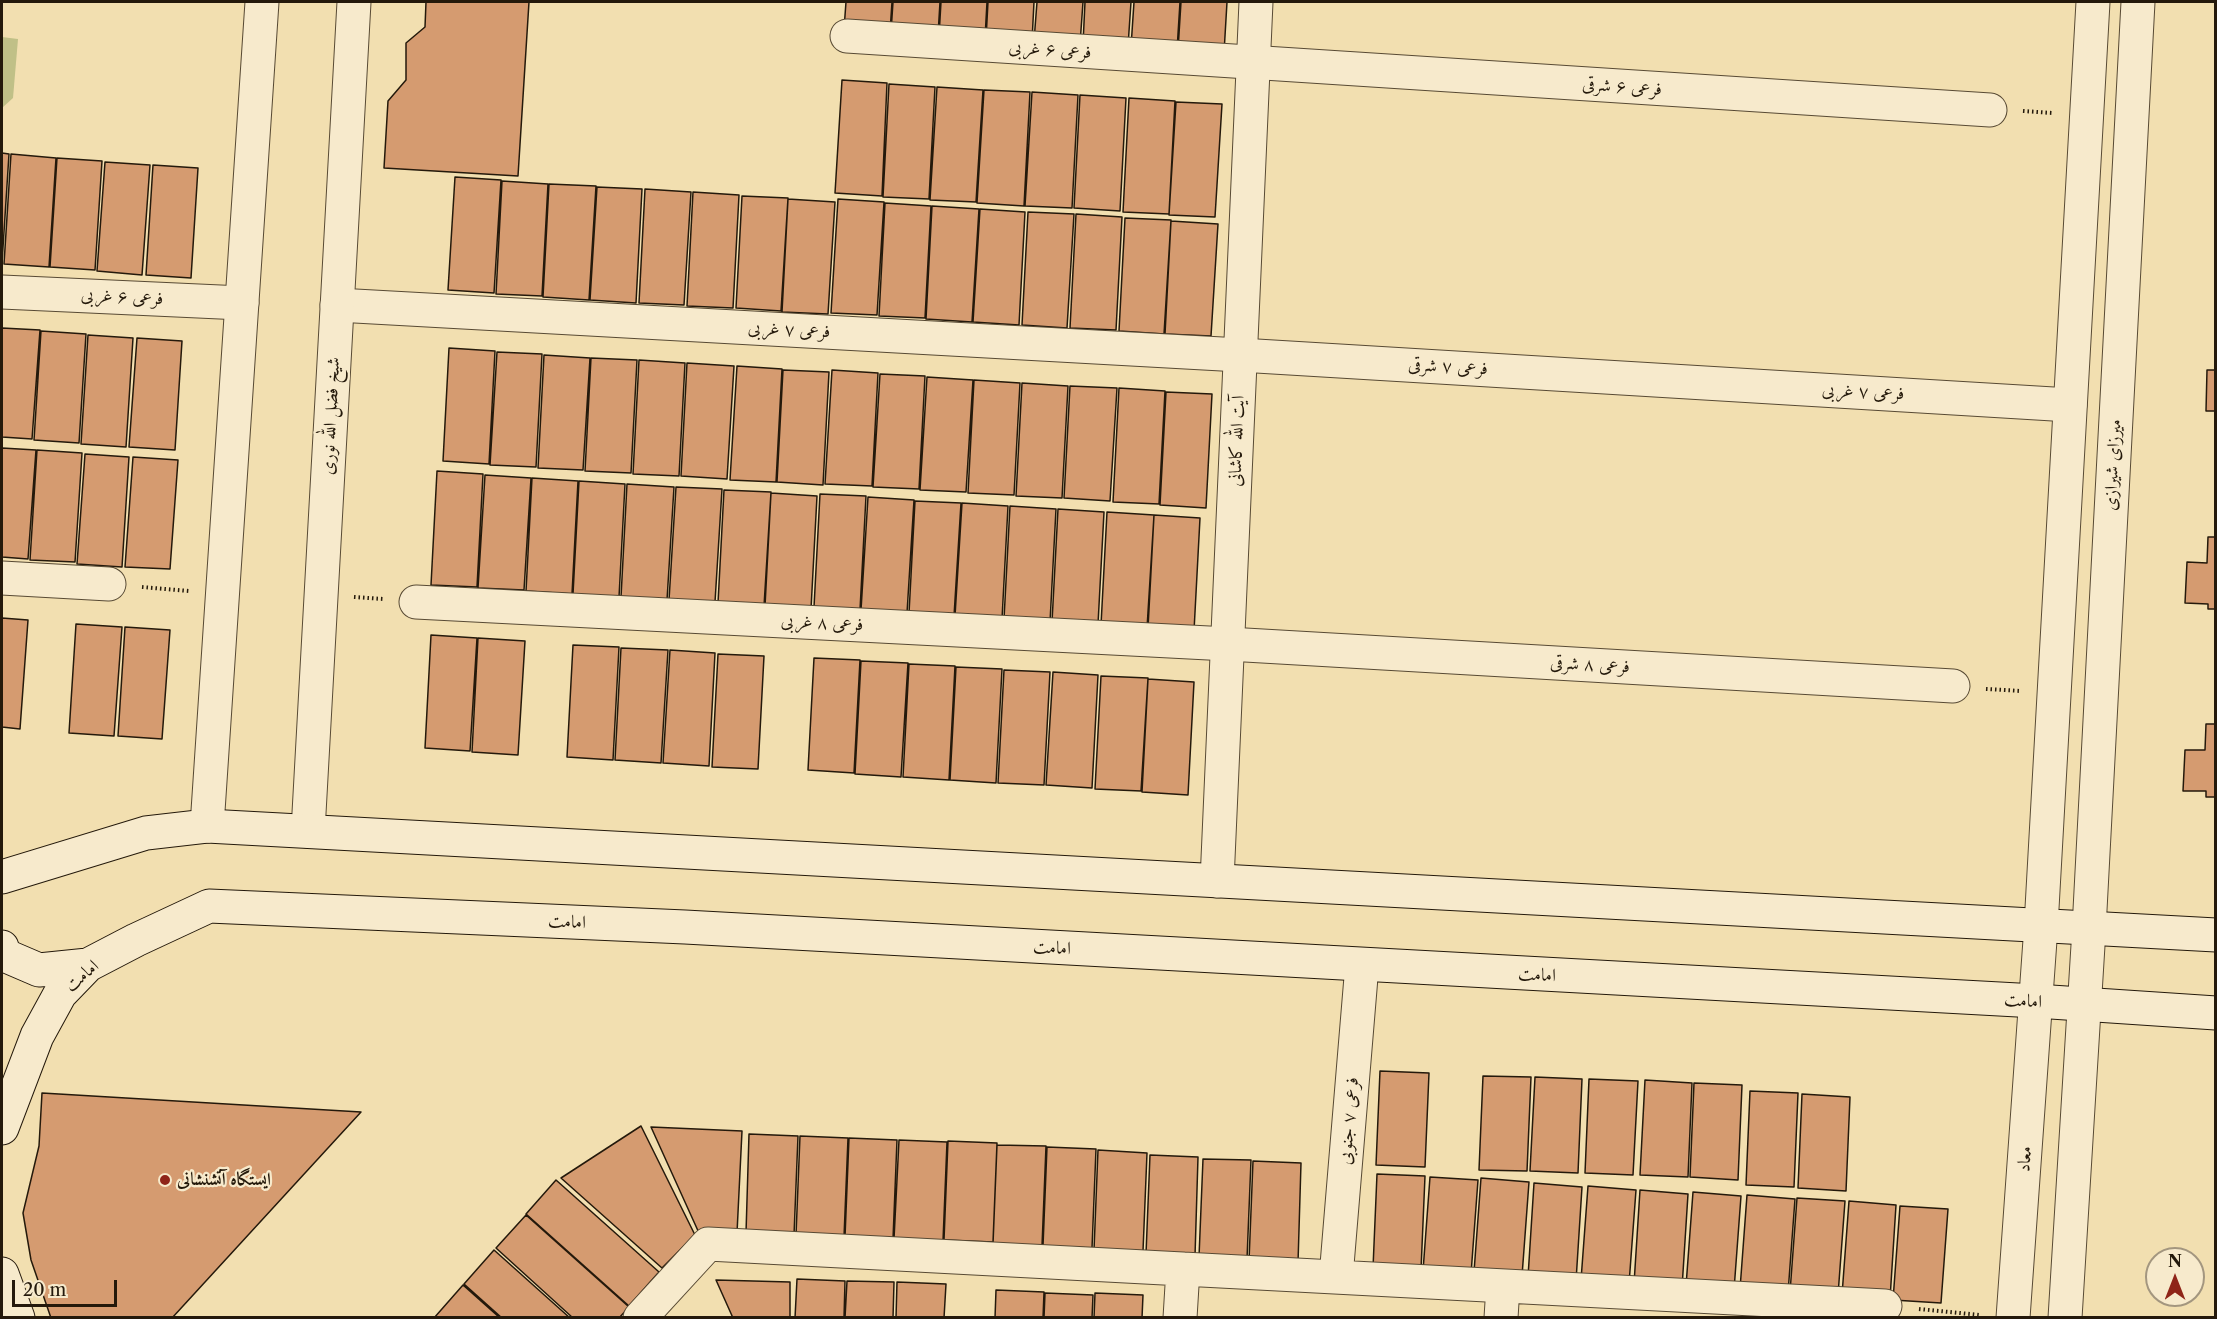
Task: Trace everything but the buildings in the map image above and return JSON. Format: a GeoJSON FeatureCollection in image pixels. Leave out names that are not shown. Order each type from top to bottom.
{"type":"FeatureCollection","features":[{"type":"Feature","properties":{"kind":"street"},"geometry":{"type":"LineString","coordinates":[[207,826],[262,2]]}},
{"type":"Feature","properties":{"kind":"street","name":"شیخ فضل الله نوری"},"geometry":{"type":"LineString","coordinates":[[308,831],[354,2]]}},
{"type":"Feature","properties":{"kind":"street","name":"آیت الله کاشانی"},"geometry":{"type":"LineString","coordinates":[[1217,881],[1256,2]]}},
{"type":"Feature","properties":{"kind":"street"},"geometry":{"type":"LineString","coordinates":[[2041,926],[2093,2]]}},
{"type":"Feature","properties":{"kind":"street","name":"میرزای شیرازی"},"geometry":{"type":"LineString","coordinates":[[2083,1006],[2138,2]]}},
{"type":"Feature","properties":{"kind":"street","name":"فرعی ۶ غربی"},"geometry":{"type":"LineString","coordinates":[[847,36],[1254,63]]}},
{"type":"Feature","properties":{"kind":"street","name":"فرعی ۶ شرقی"},"geometry":{"type":"LineString","coordinates":[[1254,63],[1990,110]]}},
{"type":"Feature","properties":{"kind":"street","name":"فرعی ۶ غربی"},"geometry":{"type":"LineString","coordinates":[[2,292],[242,303]]}},
{"type":"Feature","properties":{"kind":"street","name":"فرعی ۷ غربی"},"geometry":{"type":"LineString","coordinates":[[337,305],[1240,355]]}},
{"type":"Feature","properties":{"kind":"street","name":"فرعی ۷ شرقی"},"geometry":{"type":"LineString","coordinates":[[1240,355],[1655,380]]}},
{"type":"Feature","properties":{"kind":"street","name":"فرعی ۷ غربی"},"geometry":{"type":"LineString","coordinates":[[1655,380],[2070,405]]}},
{"type":"Feature","properties":{"kind":"street"},"geometry":{"type":"LineString","coordinates":[[2,578],[109,584]]}},
{"type":"Feature","properties":{"kind":"street","name":"فرعی ۸ غربی"},"geometry":{"type":"LineString","coordinates":[[416,602],[1228,644]]}},
{"type":"Feature","properties":{"kind":"street","name":"فرعی ۸ شرقی"},"geometry":{"type":"LineString","coordinates":[[1228,644],[1953,686]]}},
{"type":"Feature","properties":{"kind":"street"},"geometry":{"type":"LineString","coordinates":[[8,881],[146,833],[207,826],[2216,935]]}},
{"type":"Feature","properties":{"kind":"street","name":"امامت"},"geometry":{"type":"LineString","coordinates":[[2,1128],[37,1036],[60,994],[88,965],[209,906],[685,927],[2036,1001],[2083,1006],[2216,1013]]}},
{"type":"Feature","properties":{"kind":"street","name":"معاد"},"geometry":{"type":"LineString","coordinates":[[2002,1317],[2036,1001],[2041,926]]}},
{"type":"Feature","properties":{"kind":"street"},"geometry":{"type":"LineString","coordinates":[[2,947],[4,955],[39,970],[88,965]]}},
{"type":"Feature","properties":{"kind":"street","name":"فرعی ۷ جنوبی"},"geometry":{"type":"LineString","coordinates":[[1336,1277],[1362,965]]}},
{"type":"Feature","properties":{"kind":"street"},"geometry":{"type":"LineString","coordinates":[[2065,1317],[2083,1006]]}},
{"type":"Feature","properties":{"kind":"street"},"geometry":{"type":"LineString","coordinates":[[640,1317],[708,1244],[1336,1277],[1502,1302],[1885,1306]]}},
{"type":"Feature","properties":{"kind":"street"},"geometry":{"type":"LineString","coordinates":[[1180,1317],[1183,1269]]}},
{"type":"Feature","properties":{"kind":"street"},"geometry":{"type":"LineString","coordinates":[[2,1274],[12,1314]]}},
{"type":"Feature","properties":{"kind":"path"},"geometry":{"type":"LineString","coordinates":[[1990,110],[2087,114]]}},
{"type":"Feature","properties":{"kind":"path"},"geometry":{"type":"LineString","coordinates":[[109,584],[223,593]]}},
{"type":"Feature","properties":{"kind":"path"},"geometry":{"type":"LineString","coordinates":[[321,595],[416,602]]}},
{"type":"Feature","properties":{"kind":"path"},"geometry":{"type":"LineString","coordinates":[[1953,686],[2055,693]]}},
{"type":"Feature","properties":{"kind":"path"},"geometry":{"type":"LineString","coordinates":[[1885,1306],[2002,1317]]}},
{"type":"Feature","properties":{"kind":"green space"},"geometry":{"type":"Polygon","coordinates":[[[2,37],[18,39],[13,98],[2,108],[2,37]]]}},
{"type":"Feature","properties":{"kind":"place","name":"ایستگاه آتشنشانی"},"geometry":{"type":"Point","coordinates":[165,1180]}}]}
